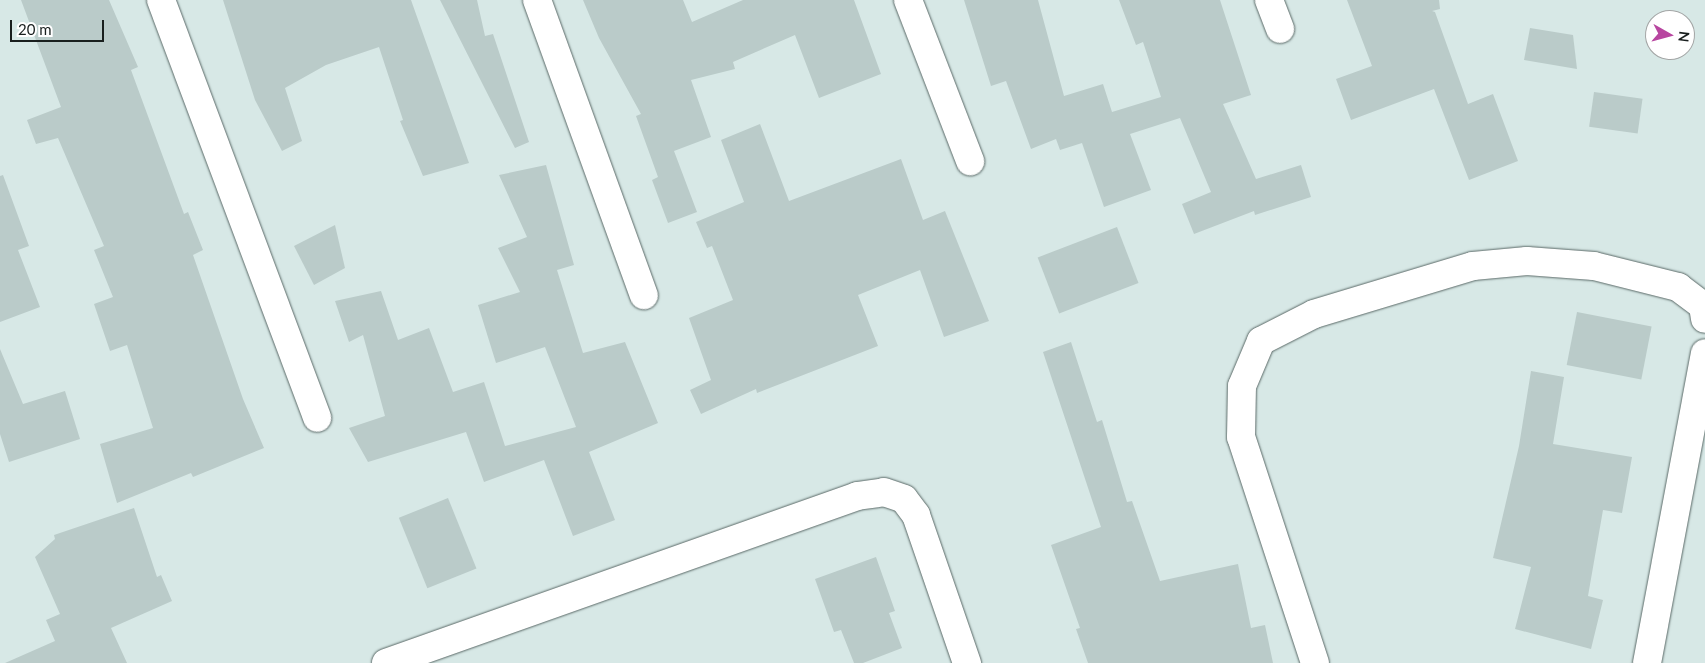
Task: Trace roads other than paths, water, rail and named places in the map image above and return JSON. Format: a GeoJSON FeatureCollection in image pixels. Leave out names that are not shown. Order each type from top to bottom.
{"type":"FeatureCollection","features":[{"type":"Feature","properties":{"kind":"street"},"geometry":{"type":"LineString","coordinates":[[161,0],[318,418]]}},
{"type":"Feature","properties":{"kind":"street"},"geometry":{"type":"LineString","coordinates":[[536,0],[644,295]]}},
{"type":"Feature","properties":{"kind":"street"},"geometry":{"type":"LineString","coordinates":[[908,0],[970,161]]}},
{"type":"Feature","properties":{"kind":"street"},"geometry":{"type":"LineString","coordinates":[[1269,0],[1280,30]]}},
{"type":"Feature","properties":{"kind":"street"},"geometry":{"type":"LineString","coordinates":[[1315,663],[1241,437],[1242,386],[1261,341],[1314,314],[1332,308],[1472,266],[1527,261],[1594,266],[1678,287],[1702,306],[1705,319]]}},
{"type":"Feature","properties":{"kind":"street"},"geometry":{"type":"LineString","coordinates":[[1647,663],[1705,353]]}},
{"type":"Feature","properties":{"kind":"street"},"geometry":{"type":"LineString","coordinates":[[386,663],[857,496],[884,492],[904,499],[916,515],[967,663]]}}]}
